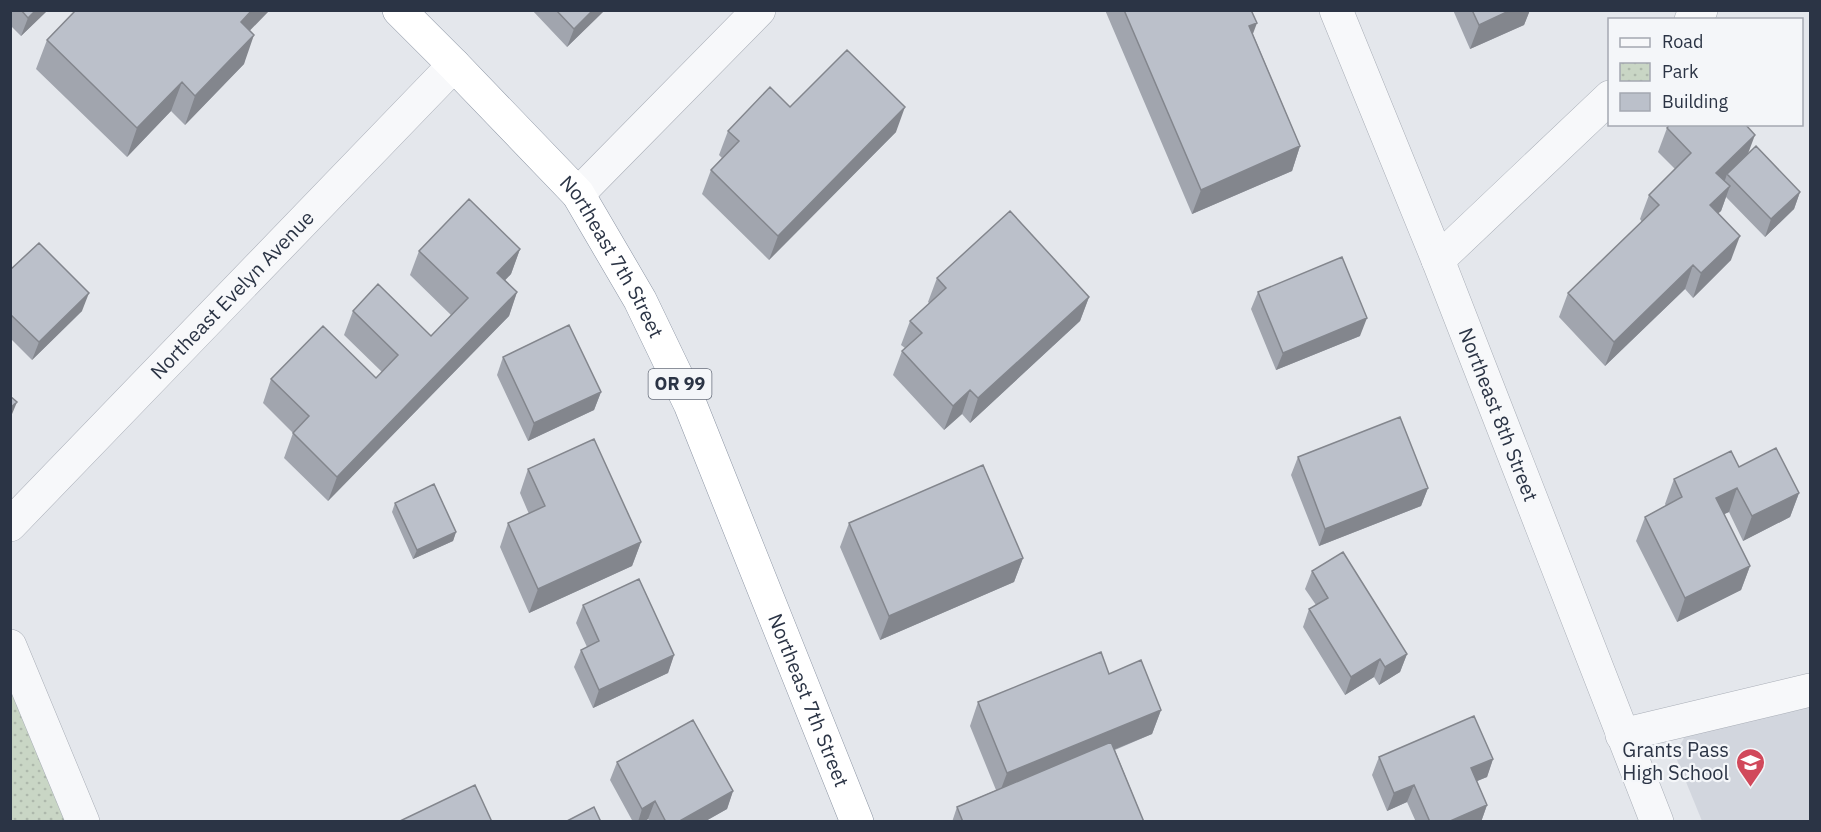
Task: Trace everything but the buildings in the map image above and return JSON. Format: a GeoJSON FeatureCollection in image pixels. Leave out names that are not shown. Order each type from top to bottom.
{"type":"FeatureCollection","features":[{"type":"Feature","properties":{"kind":"highway","name":"Northeast 7th Street"},"geometry":{"type":"LineString","coordinates":[[399,10],[578,194],[640,300],[690,404],[857,822]]}},
{"type":"Feature","properties":{"kind":"street"},"geometry":{"type":"LineString","coordinates":[[578,194],[759,10]]}},
{"type":"Feature","properties":{"kind":"street","name":"Northeast 8th Street"},"geometry":{"type":"LineString","coordinates":[[1336,10],[1438,260],[1657,822]]}},
{"type":"Feature","properties":{"kind":"street","name":"Northeast Evelyn Avenue"},"geometry":{"type":"LineString","coordinates":[[10,525],[454,65]]}},
{"type":"Feature","properties":{"kind":"street"},"geometry":{"type":"LineString","coordinates":[[1438,260],[1608,99]]}},
{"type":"Feature","properties":{"kind":"street"},"geometry":{"type":"LineString","coordinates":[[10,646],[83,822]]}},
{"type":"Feature","properties":{"kind":"street"},"geometry":{"type":"LineString","coordinates":[[1622,735],[1810,690]]}},
{"type":"Feature","properties":{"kind":"shaded area","name":"Grants Pass High School"},"geometry":{"type":"Polygon","coordinates":[[[1810,704],[1810,821],[1702,821],[1675,755],[1685,736],[1810,704]]]}},
{"type":"Feature","properties":{"kind":"green space"},"geometry":{"type":"Polygon","coordinates":[[[11,653],[72,821],[11,821],[11,653]]]}},
{"type":"Feature","properties":{"kind":"place","name":"Grants Pass High School"},"geometry":{"type":"Point","coordinates":[1750,788]}}]}
